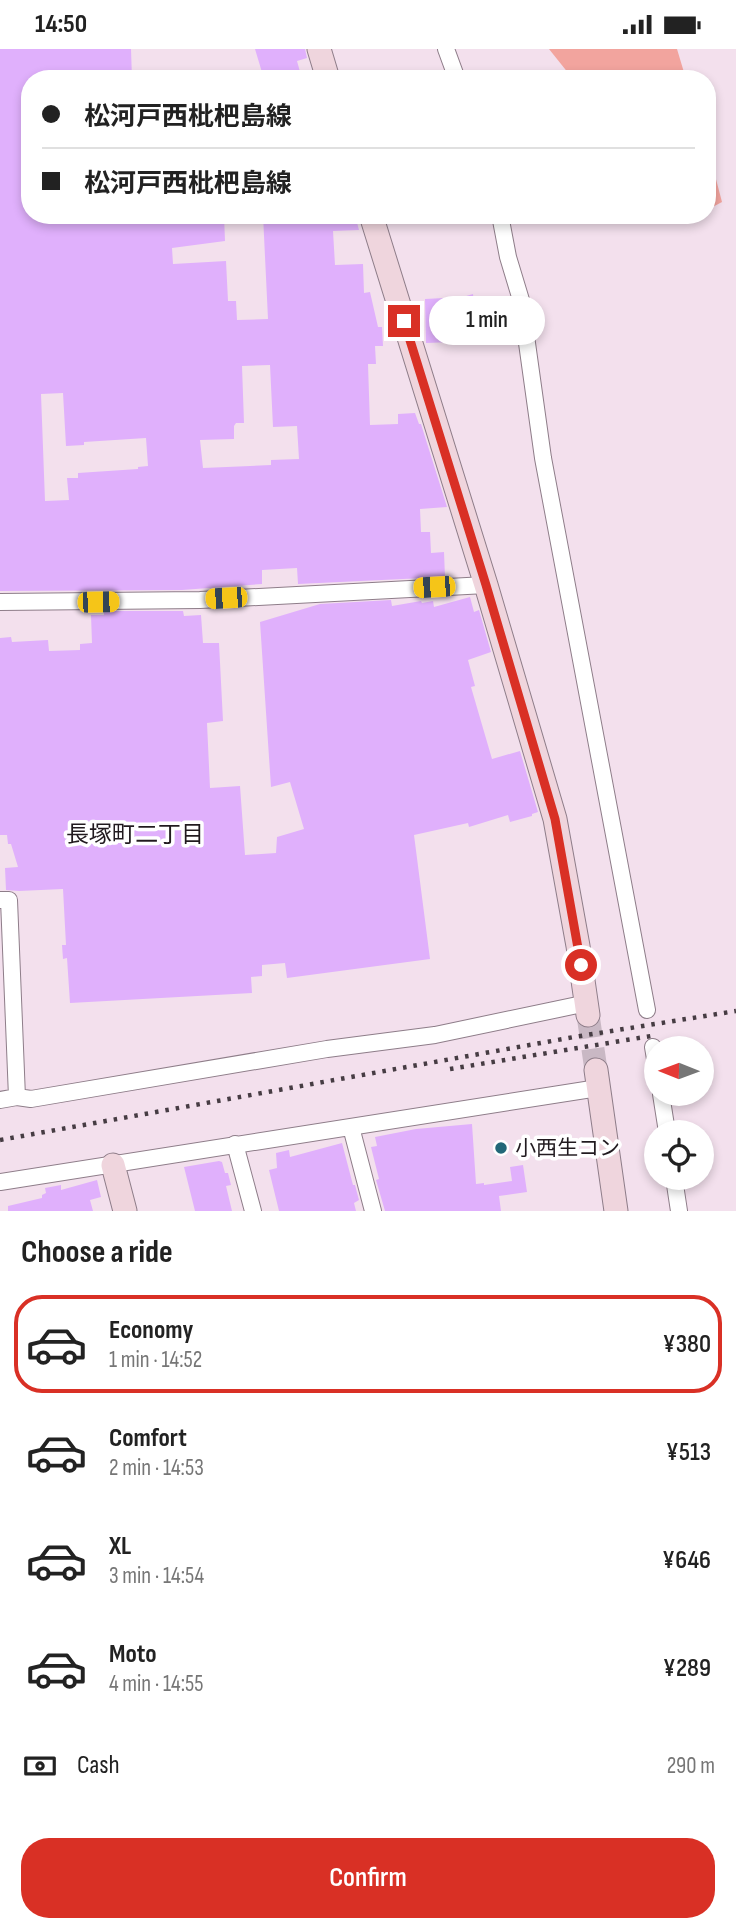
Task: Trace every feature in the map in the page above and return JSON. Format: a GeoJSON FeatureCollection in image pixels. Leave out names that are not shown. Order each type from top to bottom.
{"type":"FeatureCollection","features":[{"type":"Feature","properties":{"kind":"main road"},"geometry":{"type":"LineString","coordinates":[[319,49],[325,70]]}},
{"type":"Feature","properties":{"kind":"main road"},"geometry":{"type":"LineString","coordinates":[[374,224],[486,585],[555,819],[579,946],[587,1009]]}},
{"type":"Feature","properties":{"kind":"main road"},"geometry":{"type":"LineString","coordinates":[[597,1079],[616,1211]]}},
{"type":"Feature","properties":{"kind":"main road"},"geometry":{"type":"LineString","coordinates":[[113,1165],[125,1211]]}},
{"type":"Feature","properties":{"kind":"street"},"geometry":{"type":"LineString","coordinates":[[446,49],[454,70]]}},
{"type":"Feature","properties":{"kind":"street"},"geometry":{"type":"LineString","coordinates":[[502,224],[521,300],[543,458],[647,1010]]}},
{"type":"Feature","properties":{"kind":"street"},"geometry":{"type":"LineString","coordinates":[[0,602],[200,600],[486,585]]}},
{"type":"Feature","properties":{"kind":"street"},"geometry":{"type":"LineString","coordinates":[[0,900],[9,900],[17,1097]]}},
{"type":"Feature","properties":{"kind":"street"},"geometry":{"type":"LineString","coordinates":[[0,1100],[17,1097],[31,1099],[587,1009]]}},
{"type":"Feature","properties":{"kind":"street"},"geometry":{"type":"LineString","coordinates":[[0,1182],[351,1127],[597,1079]]}},
{"type":"Feature","properties":{"kind":"street"},"geometry":{"type":"LineString","coordinates":[[351,1127],[373,1211]]}},
{"type":"Feature","properties":{"kind":"street"},"geometry":{"type":"LineString","coordinates":[[235,1144],[253,1211]]}},
{"type":"Feature","properties":{"kind":"street"},"geometry":{"type":"LineString","coordinates":[[676,1190],[679,1211]]}},
{"type":"Feature","properties":{"kind":"shaded area"},"geometry":{"type":"Polygon","coordinates":[[[549,49],[677,49],[683,70],[566,70],[549,49]]]}},
{"type":"Feature","properties":{"kind":"shaded area"},"geometry":{"type":"Polygon","coordinates":[[[716,179],[722,202],[716,205],[716,179]]]}},
{"type":"Feature","properties":{"kind":"building"},"geometry":{"type":"Polygon","coordinates":[[[0,49],[131,49],[132,70],[21,70],[21,224],[224,224],[225,241],[172,248],[173,264],[226,261],[228,301],[236,301],[237,320],[268,319],[263,224],[357,224],[359,230],[333,231],[335,265],[363,264],[364,293],[370,292],[378,327],[382,327],[383,346],[375,346],[376,364],[368,364],[370,425],[398,424],[398,414],[415,413],[421,424],[447,507],[420,509],[421,532],[430,532],[431,553],[444,552],[445,577],[298,584],[297,568],[262,570],[262,584],[182,590],[0,591],[0,49]],[[270,365],[242,366],[244,423],[236,423],[234,426],[234,439],[200,440],[203,468],[271,465],[271,460],[299,459],[297,426],[273,427],[270,365]],[[63,393],[41,394],[45,501],[69,500],[67,478],[78,478],[78,473],[148,466],[146,438],[84,442],[84,445],[66,446],[63,393]]]}},
{"type":"Feature","properties":{"kind":"building"},"geometry":{"type":"Polygon","coordinates":[[[255,49],[305,49],[307,58],[297,61],[300,70],[261,70],[255,49]]]}},
{"type":"Feature","properties":{"kind":"building"},"geometry":{"type":"Polygon","coordinates":[[[473,294],[478,341],[426,343],[425,299],[473,294]]]}},
{"type":"Feature","properties":{"kind":"building"},"geometry":{"type":"Polygon","coordinates":[[[470,597],[474,612],[479,610],[491,652],[468,660],[475,686],[471,687],[492,759],[520,751],[538,812],[510,822],[508,815],[469,827],[468,823],[414,835],[430,959],[287,978],[285,963],[262,965],[262,976],[251,977],[252,993],[70,1003],[67,958],[63,959],[62,945],[66,945],[63,889],[6,890],[5,868],[18,867],[7,835],[0,835],[0,638],[11,637],[12,642],[48,640],[49,651],[80,650],[80,644],[92,643],[91,615],[104,615],[104,611],[183,611],[184,616],[201,615],[203,643],[219,643],[223,721],[207,723],[210,788],[240,786],[245,855],[276,853],[277,837],[304,829],[290,782],[271,787],[260,622],[320,604],[391,600],[392,606],[433,601],[434,607],[470,597]]]}},
{"type":"Feature","properties":{"kind":"building"},"geometry":{"type":"Polygon","coordinates":[[[472,1124],[476,1184],[512,1181],[510,1167],[523,1165],[527,1192],[499,1196],[501,1211],[385,1211],[376,1180],[379,1179],[371,1147],[377,1146],[375,1137],[416,1129],[472,1124]]]}},
{"type":"Feature","properties":{"kind":"building"},"geometry":{"type":"Polygon","coordinates":[[[342,1143],[359,1200],[354,1203],[356,1211],[279,1211],[269,1170],[277,1168],[276,1153],[289,1150],[290,1157],[342,1143]]]}},
{"type":"Feature","properties":{"kind":"building"},"geometry":{"type":"Polygon","coordinates":[[[222,1162],[225,1173],[228,1173],[231,1185],[226,1186],[232,1211],[195,1211],[184,1167],[222,1162]]]}},
{"type":"Feature","properties":{"kind":"building"},"geometry":{"type":"Polygon","coordinates":[[[97,1180],[101,1197],[90,1200],[93,1211],[8,1211],[8,1206],[42,1198],[46,1193],[45,1188],[61,1185],[61,1190],[97,1180]]]}},
{"type":"Feature","properties":{"kind":"tunnel"},"geometry":{"type":"LineString","coordinates":[[588,1015],[596,1070]]}},
{"type":"Feature","properties":{"kind":"railway"},"geometry":{"type":"LineString","coordinates":[[0,1140],[574,1037],[736,1011]]}},
{"type":"Feature","properties":{"kind":"railway"},"geometry":{"type":"LineString","coordinates":[[450,1069],[657,1035]]}},
{"type":"Feature","properties":{"kind":"place","name":"小西生コン"},"geometry":{"type":"Point","coordinates":[501,1148]}},
{"type":"Feature","properties":{"kind":"district","name":"長塚町二丁目"},"geometry":{"type":"Point","coordinates":[135,834]}},
{"type":"Feature","properties":{"kind":"route"},"geometry":{"type":"LineString","coordinates":[[404,321],[555,819],[581,965]]}}]}
